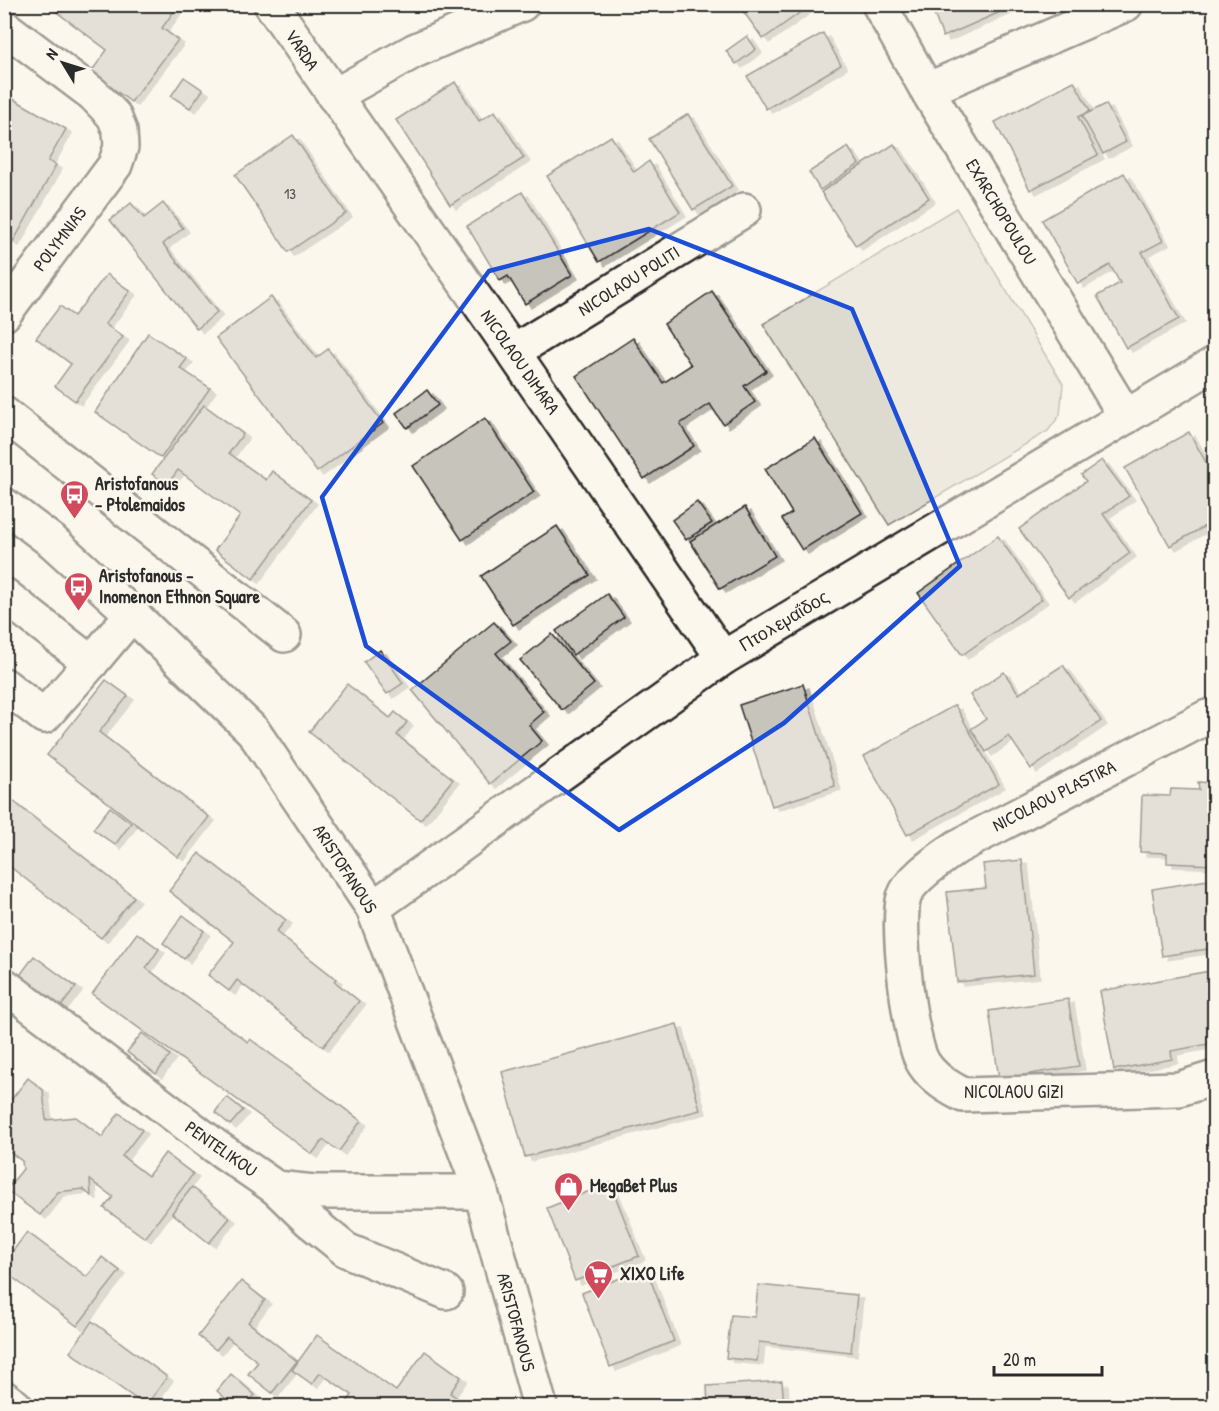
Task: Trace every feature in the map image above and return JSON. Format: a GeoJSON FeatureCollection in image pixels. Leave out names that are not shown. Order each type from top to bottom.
{"type":"FeatureCollection","features":[{"type":"Feature","properties":{"kind":"street","name":"VARDA"},"geometry":{"type":"LineString","coordinates":[[271,4],[334,96]]}},
{"type":"Feature","properties":{"kind":"street"},"geometry":{"type":"LineString","coordinates":[[334,96],[414,51],[522,4]]}},
{"type":"Feature","properties":{"kind":"street","name":"EXARCHOPOULOU"},"geometry":{"type":"LineString","coordinates":[[879,4],[927,90],[1126,417]]}},
{"type":"Feature","properties":{"kind":"street"},"geometry":{"type":"LineString","coordinates":[[927,90],[1126,4]]}},
{"type":"Feature","properties":{"kind":"street","name":"POLYMNIAS"},"geometry":{"type":"LineString","coordinates":[[4,27],[93,94],[114,116],[120,131],[121,147],[115,165],[4,314]]}},
{"type":"Feature","properties":{"kind":"street","name":"NICOLAOU DIMARA"},"geometry":{"type":"LineString","coordinates":[[334,96],[723,658]]}},
{"type":"Feature","properties":{"kind":"street","name":"NICOLAOU POLITI"},"geometry":{"type":"LineString","coordinates":[[513,352],[744,210]]}},
{"type":"Feature","properties":{"kind":"street","name":"Πτολεμαΐδος"},"geometry":{"type":"LineString","coordinates":[[373,908],[723,658],[1215,364]]}},
{"type":"Feature","properties":{"kind":"street"},"geometry":{"type":"LineString","coordinates":[[4,414],[284,635]]}},
{"type":"Feature","properties":{"kind":"street","name":"ARISTOFANOUS"},"geometry":{"type":"LineString","coordinates":[[4,505],[53,542],[132,614],[253,731],[373,908],[481,1192],[540,1407]]}},
{"type":"Feature","properties":{"kind":"street"},"geometry":{"type":"LineString","coordinates":[[4,595],[91,663]]}},
{"type":"Feature","properties":{"kind":"street"},"geometry":{"type":"LineString","coordinates":[[4,685],[44,716],[132,614]]}},
{"type":"Feature","properties":{"kind":"street","name":"NICOLAOU PLASTIRA"},"geometry":{"type":"LineString","coordinates":[[905,895],[931,866],[957,847],[1207,717],[1215,716]]}},
{"type":"Feature","properties":{"kind":"street","name":"NICOLAOU GIZI"},"geometry":{"type":"LineString","coordinates":[[905,895],[901,939],[913,1035],[923,1063],[942,1084],[963,1095],[1179,1089],[1215,1078]]}},
{"type":"Feature","properties":{"kind":"street","name":"PENTELIKOU"},"geometry":{"type":"LineString","coordinates":[[4,985],[214,1146],[276,1188],[314,1192],[481,1192]]}},
{"type":"Feature","properties":{"kind":"street"},"geometry":{"type":"LineString","coordinates":[[276,1188],[310,1221],[346,1250],[446,1292]]}},
{"type":"Feature","properties":{"kind":"street"},"geometry":{"type":"LineString","coordinates":[[4,1398],[15,1407]]}},
{"type":"Feature","properties":{"kind":"highlighted area"},"geometry":{"type":"Polygon","coordinates":[[[649,229],[852,309],[960,566],[784,723],[619,830],[366,646],[322,497],[489,271],[649,229]]]}},
{"type":"Feature","properties":{"kind":"shaded area"},"geometry":{"type":"Polygon","coordinates":[[[956,208],[1063,384],[1060,415],[1048,431],[889,525],[763,324],[956,208]]]}},
{"type":"Feature","properties":{"kind":"building"},"geometry":{"type":"Polygon","coordinates":[[[46,4],[179,4],[162,28],[178,40],[131,102],[91,72],[107,50],[46,4]]]}},
{"type":"Feature","properties":{"kind":"building"},"geometry":{"type":"Polygon","coordinates":[[[738,4],[812,4],[763,39],[738,4]]]}},
{"type":"Feature","properties":{"kind":"building"},"geometry":{"type":"Polygon","coordinates":[[[930,4],[1005,4],[1007,9],[943,37],[930,4]]]}},
{"type":"Feature","properties":{"kind":"building"},"geometry":{"type":"Polygon","coordinates":[[[823,33],[841,65],[766,109],[747,76],[823,33]]]}},
{"type":"Feature","properties":{"kind":"building"},"geometry":{"type":"Polygon","coordinates":[[[747,36],[756,49],[736,64],[726,51],[747,36]]]}},
{"type":"Feature","properties":{"kind":"building"},"geometry":{"type":"Polygon","coordinates":[[[184,77],[203,90],[190,108],[171,96],[184,77]]]}},
{"type":"Feature","properties":{"kind":"building"},"geometry":{"type":"Polygon","coordinates":[[[1074,81],[1090,111],[1078,117],[1098,155],[1030,190],[995,122],[1074,81]]]}},
{"type":"Feature","properties":{"kind":"building"},"geometry":{"type":"Polygon","coordinates":[[[455,82],[479,121],[495,111],[524,158],[450,205],[396,120],[455,82]]]}},
{"type":"Feature","properties":{"kind":"building"},"geometry":{"type":"Polygon","coordinates":[[[10,97],[66,129],[48,161],[56,165],[13,242],[4,237],[4,99],[8,101],[10,97]]]}},
{"type":"Feature","properties":{"kind":"building"},"geometry":{"type":"Polygon","coordinates":[[[1106,104],[1126,142],[1103,154],[1082,116],[1106,104]]]}},
{"type":"Feature","properties":{"kind":"building"},"geometry":{"type":"Polygon","coordinates":[[[688,114],[732,186],[693,210],[649,139],[688,114]]]}},
{"type":"Feature","properties":{"kind":"building"},"geometry":{"type":"Polygon","coordinates":[[[293,135],[346,213],[288,252],[235,175],[293,135]]]}},
{"type":"Feature","properties":{"kind":"building"},"geometry":{"type":"Polygon","coordinates":[[[611,136],[634,172],[649,161],[680,212],[599,262],[547,176],[611,136]]]}},
{"type":"Feature","properties":{"kind":"building"},"geometry":{"type":"Polygon","coordinates":[[[894,144],[929,198],[856,246],[821,192],[894,144]]]}},
{"type":"Feature","properties":{"kind":"building"},"geometry":{"type":"Polygon","coordinates":[[[848,147],[859,164],[820,190],[809,172],[848,147]]]}},
{"type":"Feature","properties":{"kind":"building"},"geometry":{"type":"Polygon","coordinates":[[[1124,173],[1163,241],[1142,252],[1179,319],[1126,348],[1097,296],[1120,283],[1110,265],[1078,284],[1042,220],[1124,173]]]}},
{"type":"Feature","properties":{"kind":"building"},"geometry":{"type":"Polygon","coordinates":[[[522,192],[572,275],[525,304],[508,276],[500,281],[467,226],[522,192]]]}},
{"type":"Feature","properties":{"kind":"building"},"geometry":{"type":"Polygon","coordinates":[[[131,203],[144,218],[163,203],[183,228],[163,244],[217,312],[197,329],[110,220],[131,203]]]}},
{"type":"Feature","properties":{"kind":"building"},"geometry":{"type":"Polygon","coordinates":[[[107,274],[130,291],[105,324],[123,337],[75,401],[55,386],[71,364],[36,338],[60,306],[74,316],[107,274]]]}},
{"type":"Feature","properties":{"kind":"building"},"geometry":{"type":"Polygon","coordinates":[[[712,291],[766,371],[744,386],[755,402],[723,424],[710,404],[680,424],[694,446],[644,479],[576,376],[633,338],[663,383],[691,365],[664,324],[712,291]]]}},
{"type":"Feature","properties":{"kind":"building"},"geometry":{"type":"Polygon","coordinates":[[[271,297],[316,358],[328,349],[383,423],[317,472],[216,338],[271,297]]]}},
{"type":"Feature","properties":{"kind":"building"},"geometry":{"type":"Polygon","coordinates":[[[148,333],[187,359],[180,368],[210,388],[161,458],[95,412],[148,333]]]}},
{"type":"Feature","properties":{"kind":"building"},"geometry":{"type":"Polygon","coordinates":[[[427,390],[438,405],[407,428],[396,413],[427,390]]]}},
{"type":"Feature","properties":{"kind":"building"},"geometry":{"type":"Polygon","coordinates":[[[204,405],[243,434],[229,453],[266,480],[272,471],[311,500],[253,579],[215,550],[240,516],[178,470],[167,485],[152,474],[204,405]]]}},
{"type":"Feature","properties":{"kind":"building"},"geometry":{"type":"Polygon","coordinates":[[[485,418],[534,492],[462,540],[413,466],[485,418]]]}},
{"type":"Feature","properties":{"kind":"building"},"geometry":{"type":"Polygon","coordinates":[[[1189,432],[1214,477],[1214,521],[1170,546],[1125,468],[1189,432]]]}},
{"type":"Feature","properties":{"kind":"building"},"geometry":{"type":"Polygon","coordinates":[[[815,438],[862,513],[802,550],[782,519],[792,513],[765,469],[815,438]]]}},
{"type":"Feature","properties":{"kind":"building"},"geometry":{"type":"Polygon","coordinates":[[[1102,460],[1129,496],[1103,514],[1130,553],[1069,598],[1019,529],[1086,481],[1081,475],[1102,460]]]}},
{"type":"Feature","properties":{"kind":"building"},"geometry":{"type":"Polygon","coordinates":[[[697,502],[712,523],[686,540],[672,520],[697,502]]]}},
{"type":"Feature","properties":{"kind":"building"},"geometry":{"type":"Polygon","coordinates":[[[745,507],[775,556],[720,589],[690,541],[745,507]]]}},
{"type":"Feature","properties":{"kind":"building"},"geometry":{"type":"Polygon","coordinates":[[[557,526],[590,575],[513,625],[481,576],[557,526]]]}},
{"type":"Feature","properties":{"kind":"building"},"geometry":{"type":"Polygon","coordinates":[[[998,536],[1042,599],[962,655],[918,593],[998,536]]]}},
{"type":"Feature","properties":{"kind":"building"},"geometry":{"type":"Polygon","coordinates":[[[607,594],[624,617],[573,655],[556,631],[607,594]]]}},
{"type":"Feature","properties":{"kind":"building"},"geometry":{"type":"Polygon","coordinates":[[[494,622],[511,641],[496,653],[544,712],[529,725],[542,741],[490,784],[412,690],[494,622]]]}},
{"type":"Feature","properties":{"kind":"building"},"geometry":{"type":"Polygon","coordinates":[[[552,634],[594,684],[562,710],[520,660],[552,634]]]}},
{"type":"Feature","properties":{"kind":"building"},"geometry":{"type":"Polygon","coordinates":[[[380,650],[403,683],[387,694],[364,662],[380,650]]]}},
{"type":"Feature","properties":{"kind":"building"},"geometry":{"type":"Polygon","coordinates":[[[1063,665],[1101,721],[1031,769],[1009,736],[986,752],[971,729],[986,719],[970,695],[1004,672],[1019,694],[1063,665]]]}},
{"type":"Feature","properties":{"kind":"building"},"geometry":{"type":"Polygon","coordinates":[[[106,680],[128,696],[99,732],[209,817],[178,857],[47,755],[106,680]]]}},
{"type":"Feature","properties":{"kind":"building"},"geometry":{"type":"Polygon","coordinates":[[[347,684],[390,718],[395,712],[407,722],[397,735],[453,779],[420,820],[309,732],[347,684]]]}},
{"type":"Feature","properties":{"kind":"building"},"geometry":{"type":"Polygon","coordinates":[[[803,684],[835,786],[772,806],[739,705],[803,684]]]}},
{"type":"Feature","properties":{"kind":"building"},"geometry":{"type":"Polygon","coordinates":[[[955,705],[999,784],[907,835],[864,756],[955,705]]]}},
{"type":"Feature","properties":{"kind":"building"},"geometry":{"type":"Polygon","coordinates":[[[1198,782],[1214,783],[1214,865],[1167,863],[1167,853],[1140,852],[1142,795],[1170,796],[1171,789],[1199,790],[1198,782]]]}},
{"type":"Feature","properties":{"kind":"building"},"geometry":{"type":"Polygon","coordinates":[[[13,801],[134,897],[101,938],[4,862],[4,812],[13,801]]]}},
{"type":"Feature","properties":{"kind":"building"},"geometry":{"type":"Polygon","coordinates":[[[110,807],[131,823],[115,845],[93,829],[110,807]]]}},
{"type":"Feature","properties":{"kind":"building"},"geometry":{"type":"Polygon","coordinates":[[[199,853],[286,920],[276,932],[336,979],[334,981],[359,1001],[323,1047],[237,980],[229,991],[208,975],[234,942],[169,891],[199,853]]]}},
{"type":"Feature","properties":{"kind":"building"},"geometry":{"type":"Polygon","coordinates":[[[1022,860],[1034,974],[957,982],[947,892],[986,888],[983,864],[1022,860]]]}},
{"type":"Feature","properties":{"kind":"building"},"geometry":{"type":"Polygon","coordinates":[[[1214,879],[1214,948],[1162,956],[1152,889],[1214,879]]]}},
{"type":"Feature","properties":{"kind":"building"},"geometry":{"type":"Polygon","coordinates":[[[183,915],[204,931],[184,959],[163,943],[183,915]]]}},
{"type":"Feature","properties":{"kind":"building"},"geometry":{"type":"Polygon","coordinates":[[[137,933],[159,949],[146,968],[248,1042],[250,1039],[361,1121],[339,1151],[323,1140],[312,1154],[92,994],[137,933]]]}},
{"type":"Feature","properties":{"kind":"building"},"geometry":{"type":"Polygon","coordinates":[[[34,956],[76,987],[59,1009],[18,978],[34,956]]]}},
{"type":"Feature","properties":{"kind":"building"},"geometry":{"type":"Polygon","coordinates":[[[1210,971],[1214,999],[1214,1043],[1171,1051],[1172,1059],[1114,1070],[1100,991],[1210,971]]]}},
{"type":"Feature","properties":{"kind":"building"},"geometry":{"type":"Polygon","coordinates":[[[1068,999],[1079,1066],[999,1079],[989,1011],[1068,999]]]}},
{"type":"Feature","properties":{"kind":"building"},"geometry":{"type":"Polygon","coordinates":[[[677,1024],[700,1110],[525,1157],[502,1072],[677,1024]]]}},
{"type":"Feature","properties":{"kind":"building"},"geometry":{"type":"Polygon","coordinates":[[[142,1033],[170,1055],[156,1074],[127,1052],[142,1033]]]}},
{"type":"Feature","properties":{"kind":"building"},"geometry":{"type":"Polygon","coordinates":[[[28,1078],[43,1090],[46,1120],[76,1117],[102,1137],[119,1113],[142,1130],[122,1156],[148,1176],[165,1153],[193,1174],[145,1238],[104,1208],[113,1197],[90,1180],[91,1196],[83,1189],[58,1192],[40,1215],[6,1190],[23,1169],[22,1161],[4,1148],[4,1109],[28,1078]]]}},
{"type":"Feature","properties":{"kind":"building"},"geometry":{"type":"Polygon","coordinates":[[[227,1097],[243,1110],[230,1125],[215,1112],[227,1097]]]}},
{"type":"Feature","properties":{"kind":"building"},"geometry":{"type":"Polygon","coordinates":[[[610,1183],[639,1256],[575,1281],[547,1208],[610,1183]]]}},
{"type":"Feature","properties":{"kind":"building"},"geometry":{"type":"Polygon","coordinates":[[[192,1187],[230,1218],[209,1243],[172,1213],[192,1187]]]}},
{"type":"Feature","properties":{"kind":"building"},"geometry":{"type":"Polygon","coordinates":[[[27,1232],[87,1277],[102,1257],[120,1271],[77,1326],[4,1271],[4,1251],[10,1255],[27,1232]]]}},
{"type":"Feature","properties":{"kind":"building"},"geometry":{"type":"Polygon","coordinates":[[[646,1268],[674,1341],[610,1367],[582,1293],[646,1268]]]}},
{"type":"Feature","properties":{"kind":"building"},"geometry":{"type":"Polygon","coordinates":[[[241,1281],[265,1300],[248,1322],[297,1361],[272,1393],[248,1374],[258,1362],[227,1337],[216,1350],[198,1336],[241,1281]]]}},
{"type":"Feature","properties":{"kind":"building"},"geometry":{"type":"Polygon","coordinates":[[[758,1285],[857,1295],[851,1352],[759,1342],[757,1361],[726,1358],[731,1315],[755,1317],[758,1285]]]}},
{"type":"Feature","properties":{"kind":"building"},"geometry":{"type":"Polygon","coordinates":[[[92,1321],[167,1377],[146,1406],[70,1352],[92,1321]]]}},
{"type":"Feature","properties":{"kind":"building"},"geometry":{"type":"Polygon","coordinates":[[[317,1335],[396,1391],[425,1351],[461,1377],[450,1393],[469,1406],[344,1406],[352,1395],[320,1373],[312,1384],[292,1370],[317,1335]]]}},
{"type":"Feature","properties":{"kind":"building"},"geometry":{"type":"Polygon","coordinates":[[[231,1374],[255,1395],[244,1406],[234,1406],[217,1391],[231,1374]]]}},
{"type":"Feature","properties":{"kind":"building"},"geometry":{"type":"Polygon","coordinates":[[[782,1381],[784,1406],[708,1406],[707,1386],[782,1381]]]}},
{"type":"Feature","properties":{"kind":"place","name":"Aristofanous - Ptolemaidos"},"geometry":{"type":"Point","coordinates":[74,520]}},
{"type":"Feature","properties":{"kind":"place","name":"Aristofanous - Inomenon Ethnon Square"},"geometry":{"type":"Point","coordinates":[78,612]}},
{"type":"Feature","properties":{"kind":"place","name":"MegaBet Plus"},"geometry":{"type":"Point","coordinates":[569,1212]}},
{"type":"Feature","properties":{"kind":"place","name":"XIXO Life"},"geometry":{"type":"Point","coordinates":[599,1300]}}]}
